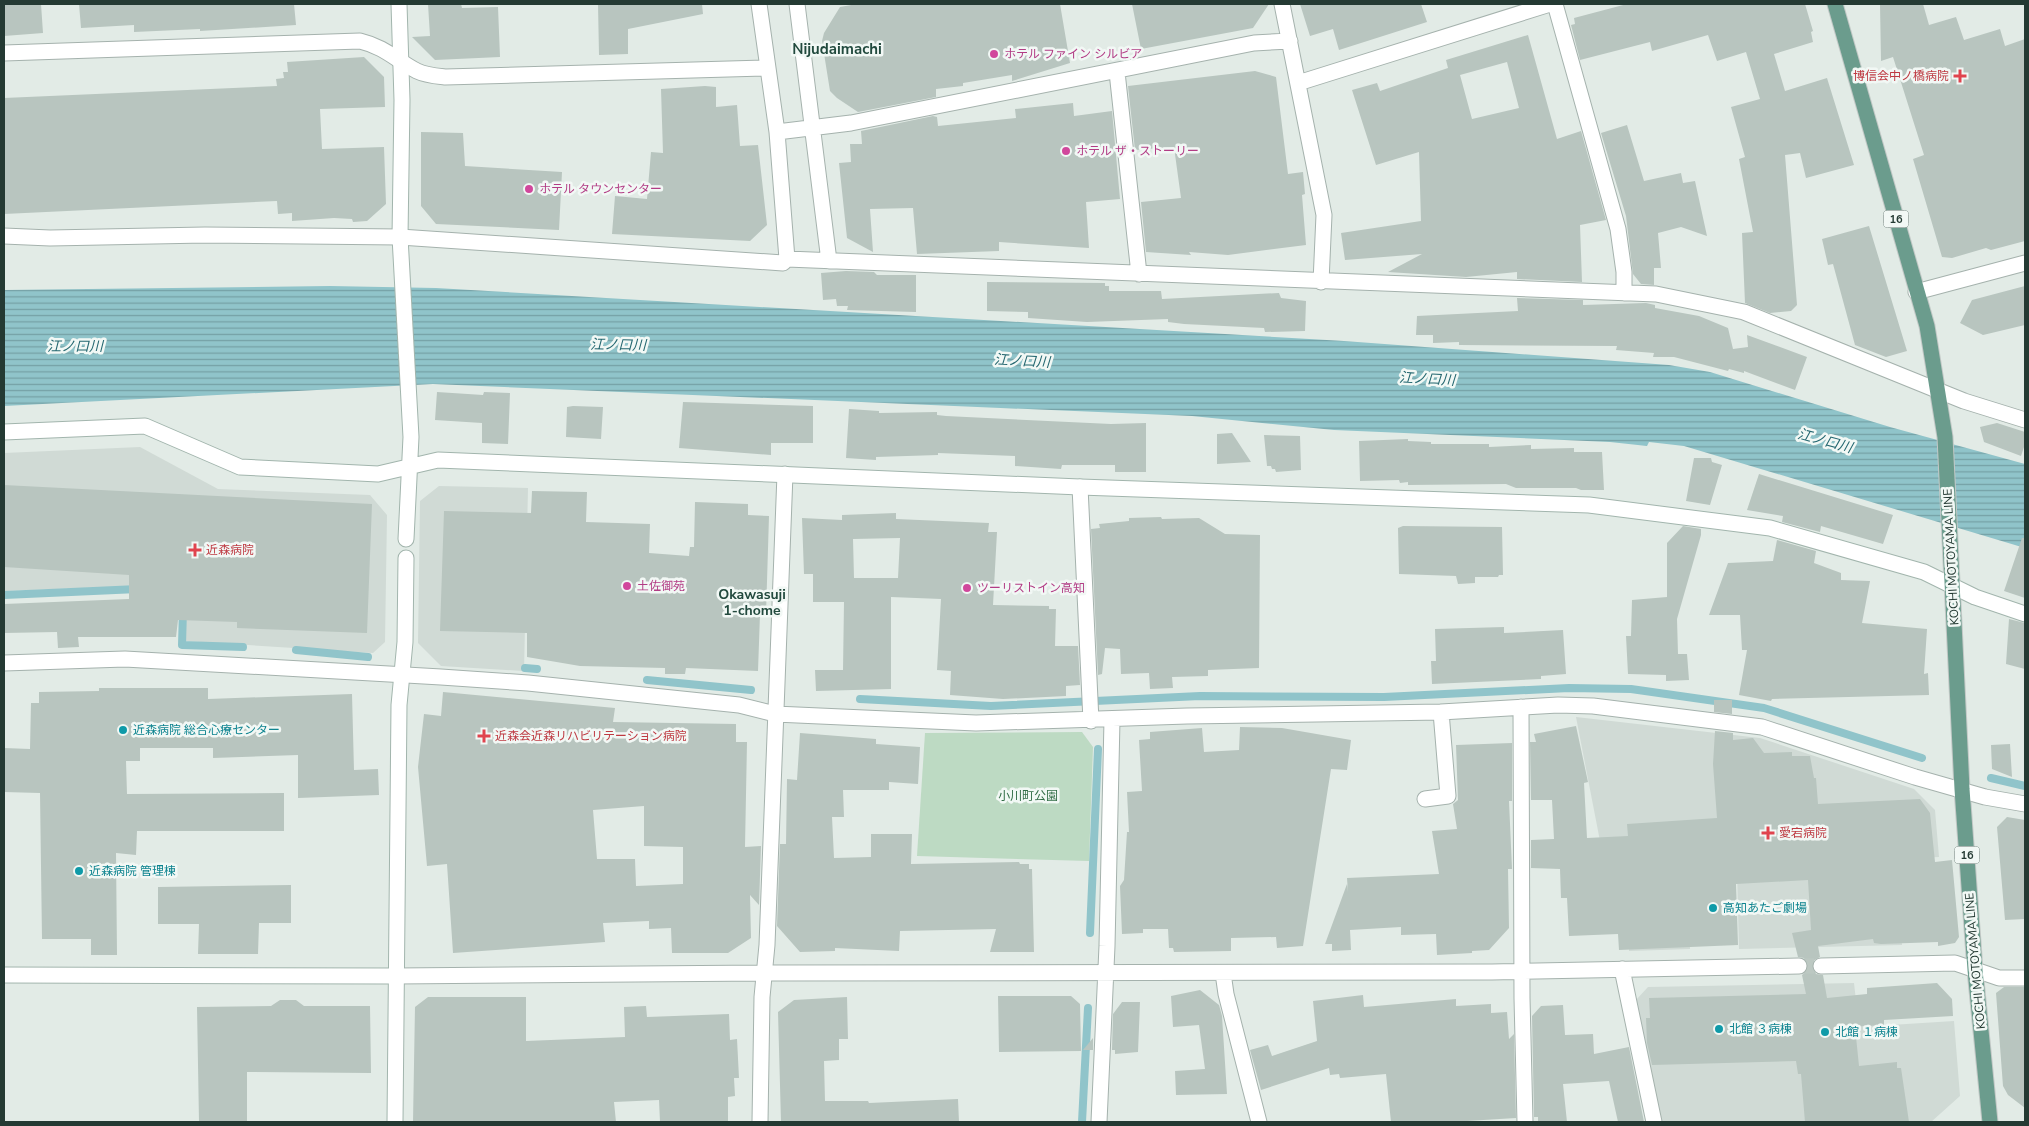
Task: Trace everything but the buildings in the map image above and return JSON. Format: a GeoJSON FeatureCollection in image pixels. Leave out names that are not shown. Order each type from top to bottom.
{"type":"FeatureCollection","features":[{"type":"Feature","properties":{"kind":"main road","name":"KOCHI MOTOYAMA LINE"},"geometry":{"type":"LineString","coordinates":[[1836,4],[1927,326],[1939,390],[1945,437],[1962,789],[1975,970],[1990,1122]]}},
{"type":"Feature","properties":{"kind":"street"},"geometry":{"type":"LineString","coordinates":[[399,4],[399,58],[402,100],[400,237],[411,437],[406,539]]}},
{"type":"Feature","properties":{"kind":"street"},"geometry":{"type":"LineString","coordinates":[[760,4],[777,132],[788,259]]}},
{"type":"Feature","properties":{"kind":"street"},"geometry":{"type":"LineString","coordinates":[[799,4],[829,261]]}},
{"type":"Feature","properties":{"kind":"street"},"geometry":{"type":"LineString","coordinates":[[1282,4],[1324,215],[1321,282]]}},
{"type":"Feature","properties":{"kind":"street"},"geometry":{"type":"LineString","coordinates":[[1298,83],[1550,4]]}},
{"type":"Feature","properties":{"kind":"street"},"geometry":{"type":"LineString","coordinates":[[1555,4],[1618,229],[1624,272],[1624,293]]}},
{"type":"Feature","properties":{"kind":"street"},"geometry":{"type":"LineString","coordinates":[[4,52],[360,41],[372,44],[399,58],[418,72],[445,77],[767,68]]}},
{"type":"Feature","properties":{"kind":"street"},"geometry":{"type":"LineString","coordinates":[[777,132],[851,123],[1254,44],[1290,41]]}},
{"type":"Feature","properties":{"kind":"street"},"geometry":{"type":"LineString","coordinates":[[1117,72],[1139,274]]}},
{"type":"Feature","properties":{"kind":"street"},"geometry":{"type":"LineString","coordinates":[[4,236],[50,238],[252,235],[400,237],[783,263],[788,259],[1321,282],[1656,294],[1744,312],[1964,401],[2025,420]]}},
{"type":"Feature","properties":{"kind":"street"},"geometry":{"type":"LineString","coordinates":[[1916,292],[2025,263]]}},
{"type":"Feature","properties":{"kind":"street"},"geometry":{"type":"LineString","coordinates":[[4,432],[145,426],[240,467],[378,474],[438,460],[1080,487],[1589,504],[1770,528],[1924,572],[1975,597],[2025,614]]}},
{"type":"Feature","properties":{"kind":"street"},"geometry":{"type":"LineString","coordinates":[[760,1122],[785,474]]}},
{"type":"Feature","properties":{"kind":"street"},"geometry":{"type":"LineString","coordinates":[[1080,487],[1090,708]]}},
{"type":"Feature","properties":{"kind":"street"},"geometry":{"type":"LineString","coordinates":[[395,1122],[399,705],[405,642],[406,558]]}},
{"type":"Feature","properties":{"kind":"street"},"geometry":{"type":"LineString","coordinates":[[4,663],[126,659],[402,675],[528,683],[720,702],[739,704],[775,714],[976,723],[1090,708],[1112,720],[1187,716],[1441,712],[1558,705],[1593,706],[1762,727],[1985,797],[2025,804]]}},
{"type":"Feature","properties":{"kind":"street"},"geometry":{"type":"LineString","coordinates":[[1522,707],[1522,972],[1525,1122]]}},
{"type":"Feature","properties":{"kind":"street"},"geometry":{"type":"LineString","coordinates":[[1425,798],[1448,796],[1441,712]]}},
{"type":"Feature","properties":{"kind":"street"},"geometry":{"type":"LineString","coordinates":[[1099,1122],[1106,974],[1112,720]]}},
{"type":"Feature","properties":{"kind":"street"},"geometry":{"type":"LineString","coordinates":[[1821,966],[1955,963],[1999,978],[2025,978]]}},
{"type":"Feature","properties":{"kind":"street"},"geometry":{"type":"LineString","coordinates":[[4,975],[396,976],[765,972],[1073,972],[1106,974],[1522,972],[1799,966]]}},
{"type":"Feature","properties":{"kind":"street"},"geometry":{"type":"LineString","coordinates":[[1622,969],[1654,1122]]}},
{"type":"Feature","properties":{"kind":"street"},"geometry":{"type":"LineString","coordinates":[[1223,973],[1226,994],[1259,1122]]}},
{"type":"Feature","properties":{"kind":"shaded area","name":"近森病院"},"geometry":{"type":"Polygon","coordinates":[[[140,447],[218,489],[370,495],[387,515],[385,642],[373,653],[185,641],[188,584],[4,591],[4,453],[140,447]]]}},
{"type":"Feature","properties":{"kind":"shaded area"},"geometry":{"type":"Polygon","coordinates":[[[439,486],[528,488],[524,671],[441,666],[418,643],[420,501],[439,486]]]}},
{"type":"Feature","properties":{"kind":"shaded area","name":"愛宕病院"},"geometry":{"type":"Polygon","coordinates":[[[1576,717],[1760,738],[1914,789],[1935,810],[1939,857],[1873,860],[1901,925],[1902,945],[1739,949],[1737,870],[1688,871],[1690,949],[1629,951],[1626,871],[1606,872],[1576,717]]]}},
{"type":"Feature","properties":{"kind":"shaded area"},"geometry":{"type":"Polygon","coordinates":[[[1854,983],[1859,1027],[1954,1021],[1960,1096],[1931,1122],[1662,1122],[1636,1000],[1648,987],[1854,983]]]}},
{"type":"Feature","properties":{"kind":"green space","name":"小川町公園"},"geometry":{"type":"Polygon","coordinates":[[[1082,732],[1093,747],[1089,861],[917,856],[925,733],[1082,732]]]}},
{"type":"Feature","properties":{"kind":"water","name":"江ノ口川"},"geometry":{"type":"Polygon","coordinates":[[[330,286],[436,288],[1344,341],[1669,365],[1710,372],[1890,427],[2025,464],[2025,548],[1684,446],[1649,442],[1647,446],[1610,442],[1334,430],[1192,416],[433,384],[4,406],[4,290],[330,286]]]}},
{"type":"Feature","properties":{"kind":"waterway"},"geometry":{"type":"LineString","coordinates":[[4,595],[138,589]]}},
{"type":"Feature","properties":{"kind":"waterway"},"geometry":{"type":"LineString","coordinates":[[183,610],[182,645],[243,647]]}},
{"type":"Feature","properties":{"kind":"waterway"},"geometry":{"type":"LineString","coordinates":[[296,650],[368,657]]}},
{"type":"Feature","properties":{"kind":"waterway"},"geometry":{"type":"LineString","coordinates":[[525,668],[537,669]]}},
{"type":"Feature","properties":{"kind":"waterway"},"geometry":{"type":"LineString","coordinates":[[647,680],[751,690]]}},
{"type":"Feature","properties":{"kind":"waterway"},"geometry":{"type":"LineString","coordinates":[[860,699],[991,706],[1200,696],[1384,697],[1569,688],[1631,689],[1764,708],[1922,758]]}},
{"type":"Feature","properties":{"kind":"waterway"},"geometry":{"type":"LineString","coordinates":[[1090,933],[1098,749]]}},
{"type":"Feature","properties":{"kind":"waterway"},"geometry":{"type":"LineString","coordinates":[[1991,778],[2025,786]]}},
{"type":"Feature","properties":{"kind":"waterway"},"geometry":{"type":"LineString","coordinates":[[1082,1122],[1088,1008]]}},
{"type":"Feature","properties":{"kind":"tunnel"},"geometry":{"type":"LineString","coordinates":[[1799,966],[1821,966]]}},
{"type":"Feature","properties":{"kind":"place","name":"ホテル ファイン シルビア"},"geometry":{"type":"Point","coordinates":[994,54]}},
{"type":"Feature","properties":{"kind":"place","name":"博信会中ノ橋病院"},"geometry":{"type":"Point","coordinates":[1960,76]}},
{"type":"Feature","properties":{"kind":"place","name":"ホテル ザ・ストーリー"},"geometry":{"type":"Point","coordinates":[1066,151]}},
{"type":"Feature","properties":{"kind":"place","name":"ホテル タウンセンター"},"geometry":{"type":"Point","coordinates":[529,189]}},
{"type":"Feature","properties":{"kind":"place","name":"近森病院"},"geometry":{"type":"Point","coordinates":[195,550]}},
{"type":"Feature","properties":{"kind":"place","name":"土佐御苑"},"geometry":{"type":"Point","coordinates":[627,586]}},
{"type":"Feature","properties":{"kind":"place","name":"ツーリストイン高知"},"geometry":{"type":"Point","coordinates":[967,588]}},
{"type":"Feature","properties":{"kind":"place","name":"近森病院 総合心療センター"},"geometry":{"type":"Point","coordinates":[123,730]}},
{"type":"Feature","properties":{"kind":"place","name":"近森会近森リハビリテーション病院"},"geometry":{"type":"Point","coordinates":[484,736]}},
{"type":"Feature","properties":{"kind":"place","name":"愛宕病院"},"geometry":{"type":"Point","coordinates":[1768,833]}},
{"type":"Feature","properties":{"kind":"place","name":"近森病院 管理棟"},"geometry":{"type":"Point","coordinates":[79,871]}},
{"type":"Feature","properties":{"kind":"place","name":"高知あたご劇場"},"geometry":{"type":"Point","coordinates":[1713,908]}},
{"type":"Feature","properties":{"kind":"place","name":"北館 ３病棟"},"geometry":{"type":"Point","coordinates":[1719,1029]}},
{"type":"Feature","properties":{"kind":"place","name":"北館 １病棟"},"geometry":{"type":"Point","coordinates":[1825,1032]}},
{"type":"Feature","properties":{"kind":"district","name":"Nijudaimachi"},"geometry":{"type":"Point","coordinates":[837,49]}},
{"type":"Feature","properties":{"kind":"district","name":"Okawasuji 1-chome"},"geometry":{"type":"Point","coordinates":[752,602]}}]}
